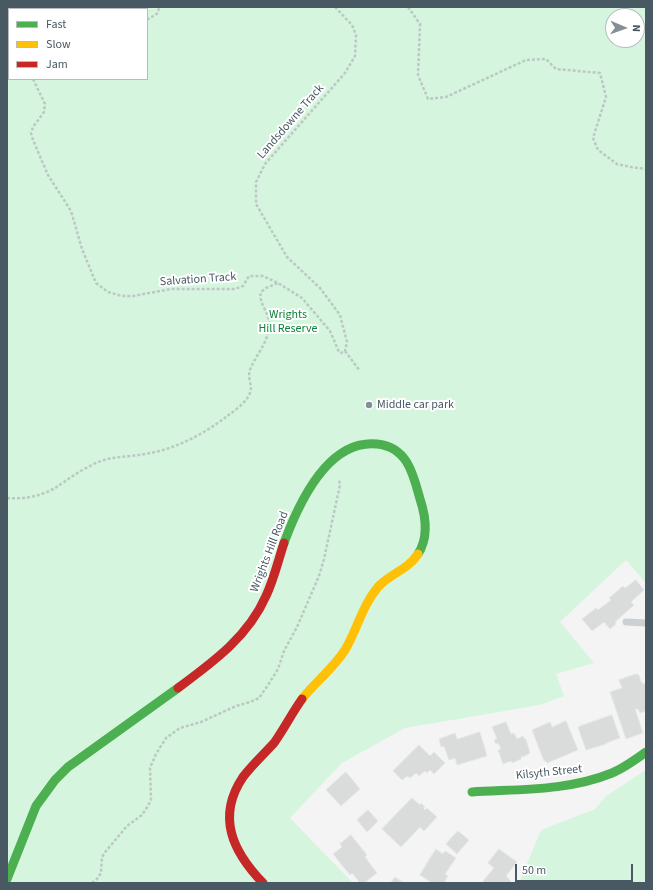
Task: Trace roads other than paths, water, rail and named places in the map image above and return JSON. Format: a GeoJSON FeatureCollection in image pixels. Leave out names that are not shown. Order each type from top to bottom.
{"type":"FeatureCollection","features":[{"type":"Feature","properties":{"kind":"street","name":"Wrights Hill Road"},"geometry":{"type":"LineString","coordinates":[[7,879],[30,816],[50,784],[68,767],[195,675],[236,642],[248,628],[259,611],[270,586],[289,531],[308,493],[320,475],[338,454],[354,445],[364,443],[384,444],[398,451],[403,456],[412,474],[425,516],[426,533],[423,544],[412,561],[383,581],[374,592],[365,606],[345,650],[304,696],[275,741],[251,768],[234,793],[229,820],[232,841],[244,862],[264,883]]}},
{"type":"Feature","properties":{"kind":"street","name":"Kilsyth Street"},"geometry":{"type":"LineString","coordinates":[[472,792],[563,785],[591,780],[612,773],[626,766],[646,752]]}},
{"type":"Feature","properties":{"kind":"lane"},"geometry":{"type":"LineString","coordinates":[[626,622],[646,623]]}},
{"type":"Feature","properties":{"kind":"place","name":"Middle car park"},"geometry":{"type":"Point","coordinates":[369,405]}},
{"type":"Feature","properties":{"kind":"park label","name":"Wrights Hill Reserve"},"geometry":{"type":"Point","coordinates":[288,322]}}]}
